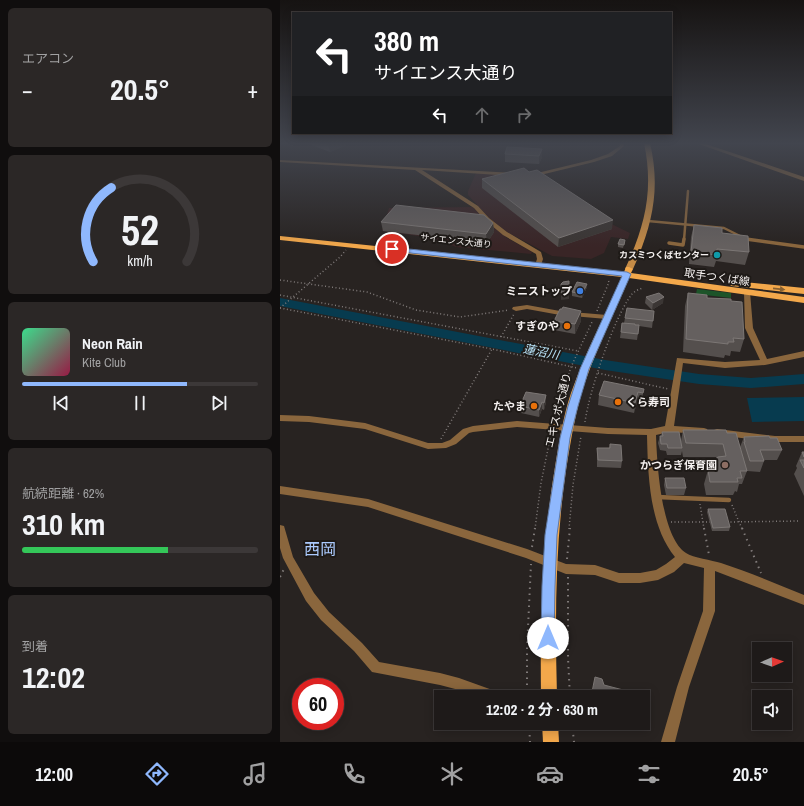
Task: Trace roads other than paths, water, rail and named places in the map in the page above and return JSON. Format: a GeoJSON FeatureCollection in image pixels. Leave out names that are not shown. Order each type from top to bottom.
{"type":"FeatureCollection","features":[{"type":"Feature","properties":{"kind":"main road","name":"エキスポ大通り"},"geometry":{"type":"LineString","coordinates":[[549,690],[549,563],[554,506],[567,428],[590,355],[628,272],[648,221],[653,178]]}},
{"type":"Feature","properties":{"kind":"main road","name":"サイエンス大通り"},"geometry":{"type":"LineString","coordinates":[[280,233],[628,272]]}},
{"type":"Feature","properties":{"kind":"main road","name":"サイエンス大通り"},"geometry":{"type":"LineString","coordinates":[[280,238],[539,262]]}},
{"type":"Feature","properties":{"kind":"main road","name":"取手つくば線"},"geometry":{"type":"LineString","coordinates":[[628,272],[804,292]]}},
{"type":"Feature","properties":{"kind":"main road","name":"取手つくば線"},"geometry":{"type":"LineString","coordinates":[[628,272],[804,300]]}},
{"type":"Feature","properties":{"kind":"main road"},"geometry":{"type":"LineString","coordinates":[[550,730],[551,742]]}},
{"type":"Feature","properties":{"kind":"street"},"geometry":{"type":"LineString","coordinates":[[427,178],[442,184],[475,206],[487,219],[505,233],[539,253],[539,262]]}},
{"type":"Feature","properties":{"kind":"street"},"geometry":{"type":"LineString","coordinates":[[747,292],[748,328],[765,362]]}},
{"type":"Feature","properties":{"kind":"street"},"geometry":{"type":"LineString","coordinates":[[516,309],[528,307],[560,313],[607,317]]}},
{"type":"Feature","properties":{"kind":"street"},"geometry":{"type":"LineString","coordinates":[[669,429],[673,387],[680,360],[724,365],[765,362],[804,354]]}},
{"type":"Feature","properties":{"kind":"street"},"geometry":{"type":"LineString","coordinates":[[280,418],[309,419],[365,426],[428,446],[437,446],[453,442],[466,431],[482,427],[517,424],[608,432],[651,432],[669,429],[735,433],[775,439],[804,439]]}},
{"type":"Feature","properties":{"kind":"street"},"geometry":{"type":"LineString","coordinates":[[651,432],[656,497],[663,522],[674,548],[683,557],[710,564],[804,600]]}},
{"type":"Feature","properties":{"kind":"street"},"geometry":{"type":"LineString","coordinates":[[280,490],[368,504],[531,556],[566,569],[595,570],[619,578],[640,578],[658,575],[670,568],[683,557]]}},
{"type":"Feature","properties":{"kind":"street"},"geometry":{"type":"LineString","coordinates":[[280,529],[288,558],[310,597],[325,616],[358,647],[376,668],[440,679],[474,690]]}},
{"type":"Feature","properties":{"kind":"street"},"geometry":{"type":"LineString","coordinates":[[668,742],[683,687],[709,611],[710,564]]}},
{"type":"Feature","properties":{"kind":"lane"},"geometry":{"type":"LineString","coordinates":[[669,243],[683,245],[688,191]]}},
{"type":"Feature","properties":{"kind":"lane"},"geometry":{"type":"LineString","coordinates":[[648,221],[724,228],[748,240],[804,248]]}},
{"type":"Feature","properties":{"kind":"lane"},"geometry":{"type":"LineString","coordinates":[[656,497],[729,500]]}},
{"type":"Feature","properties":{"kind":"water"},"geometry":{"type":"Polygon","coordinates":[[[804,397],[804,421],[752,422],[747,398],[804,397]]]}},
{"type":"Feature","properties":{"kind":"waterway","name":"蓮沼川"},"geometry":{"type":"LineString","coordinates":[[280,302],[605,365],[699,379],[751,383],[804,379]]}},
{"type":"Feature","properties":{"kind":"place","name":"カスミつくばセンター"},"geometry":{"type":"Point","coordinates":[717,255]}},
{"type":"Feature","properties":{"kind":"place","name":"ミニストップ"},"geometry":{"type":"Point","coordinates":[580,291]}},
{"type":"Feature","properties":{"kind":"place","name":"すぎのや"},"geometry":{"type":"Point","coordinates":[567,326]}},
{"type":"Feature","properties":{"kind":"place","name":"くら寿司"},"geometry":{"type":"Point","coordinates":[618,402]}},
{"type":"Feature","properties":{"kind":"place","name":"たやま"},"geometry":{"type":"Point","coordinates":[534,406]}},
{"type":"Feature","properties":{"kind":"place","name":"かつらぎ保育園"},"geometry":{"type":"Point","coordinates":[725,465]}},
{"type":"Feature","properties":{"kind":"district","name":"西岡"},"geometry":{"type":"Point","coordinates":[320,549]}}]}
